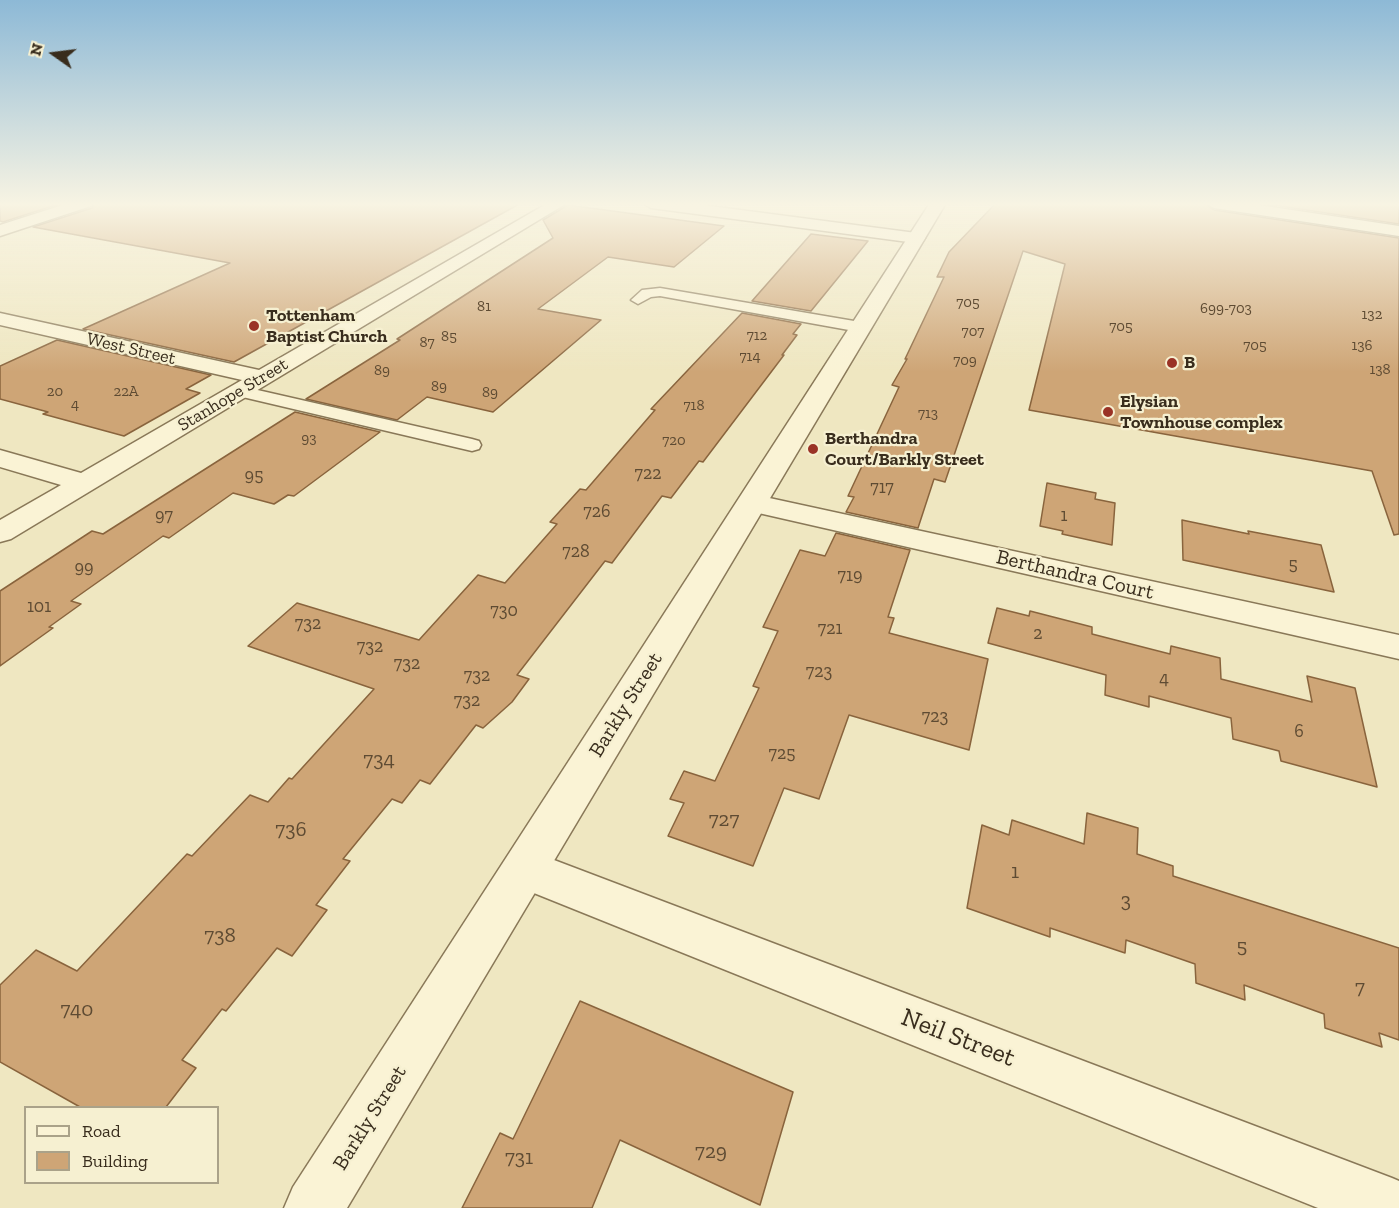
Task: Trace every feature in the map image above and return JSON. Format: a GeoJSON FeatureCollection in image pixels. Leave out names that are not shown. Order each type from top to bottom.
{"type":"FeatureCollection","features":[{"type":"Feature","properties":{"kind":"street","name":"Stanhope Street"},"geometry":{"type":"LineString","coordinates":[[0,533],[463,259]]}},
{"type":"Feature","properties":{"kind":"street","name":"Barkly Street"},"geometry":{"type":"LineString","coordinates":[[314,1208],[903,259]]}},
{"type":"Feature","properties":{"kind":"street","name":"West Street"},"geometry":{"type":"LineString","coordinates":[[0,319],[262,378]]}},
{"type":"Feature","properties":{"kind":"street"},"geometry":{"type":"LineString","coordinates":[[0,458],[84,483]]}},
{"type":"Feature","properties":{"kind":"street","name":"Berthandra Court"},"geometry":{"type":"LineString","coordinates":[[751,503],[1399,647]]}},
{"type":"Feature","properties":{"kind":"street","name":"Neil Street"},"geometry":{"type":"LineString","coordinates":[[525,869],[1392,1208]]}},
{"type":"Feature","properties":{"kind":"lane"},"geometry":{"type":"LineString","coordinates":[[638,300],[647,293],[660,292],[861,327]]}},
{"type":"Feature","properties":{"kind":"lane"},"geometry":{"type":"LineString","coordinates":[[240,391],[472,445]]}},
{"type":"Feature","properties":{"kind":"building"},"geometry":{"type":"Polygon","coordinates":[[[210,259],[419,259],[234,362],[83,329],[230,263],[210,259]]]}},
{"type":"Feature","properties":{"kind":"building"},"geometry":{"type":"Polygon","coordinates":[[[520,259],[605,259],[538,309],[601,320],[493,412],[427,397],[397,420],[306,399],[400,340],[397,339],[520,259]]]}},
{"type":"Feature","properties":{"kind":"building"},"geometry":{"type":"Polygon","coordinates":[[[624,259],[683,259],[674,267],[624,259]]]}},
{"type":"Feature","properties":{"kind":"building"},"geometry":{"type":"Polygon","coordinates":[[[789,259],[853,259],[811,311],[752,301],[789,259]]]}},
{"type":"Feature","properties":{"kind":"building"},"geometry":{"type":"Polygon","coordinates":[[[945,259],[1020,259],[945,482],[934,479],[918,528],[846,512],[854,497],[848,496],[899,387],[892,385],[907,359],[905,359],[944,277],[937,277],[945,259]]]}},
{"type":"Feature","properties":{"kind":"building"},"geometry":{"type":"Polygon","coordinates":[[[1050,259],[1399,259],[1399,534],[1394,535],[1372,471],[1029,410],[1065,264],[1050,259]]]}},
{"type":"Feature","properties":{"kind":"building"},"geometry":{"type":"Polygon","coordinates":[[[742,313],[801,324],[793,334],[797,335],[782,355],[784,355],[703,462],[699,461],[671,498],[662,496],[612,563],[605,561],[517,675],[529,679],[512,702],[483,728],[476,725],[430,784],[420,780],[402,803],[392,799],[343,859],[350,861],[316,905],[327,910],[292,956],[277,948],[226,1011],[222,1009],[182,1060],[196,1068],[167,1106],[78,1106],[0,1062],[0,985],[36,950],[77,971],[187,854],[192,856],[250,795],[268,802],[374,689],[248,646],[297,603],[419,640],[478,575],[505,583],[557,524],[550,522],[580,489],[586,490],[655,410],[651,409],[742,313]]]}},
{"type":"Feature","properties":{"kind":"building"},"geometry":{"type":"Polygon","coordinates":[[[57,340],[211,375],[186,389],[200,393],[124,436],[43,414],[48,412],[0,399],[0,366],[57,340]]]}},
{"type":"Feature","properties":{"kind":"building"},"geometry":{"type":"Polygon","coordinates":[[[295,412],[380,432],[294,496],[288,495],[274,504],[233,493],[169,538],[163,536],[71,601],[81,604],[49,627],[53,628],[0,666],[0,591],[92,531],[103,534],[295,412]]]}},
{"type":"Feature","properties":{"kind":"building"},"geometry":{"type":"Polygon","coordinates":[[[1047,483],[1096,493],[1095,499],[1115,503],[1112,545],[1062,534],[1063,531],[1040,526],[1047,483]]]}},
{"type":"Feature","properties":{"kind":"building"},"geometry":{"type":"Polygon","coordinates":[[[1182,520],[1249,534],[1248,531],[1321,545],[1334,592],[1183,560],[1182,520]]]}},
{"type":"Feature","properties":{"kind":"building"},"geometry":{"type":"Polygon","coordinates":[[[836,533],[910,550],[888,617],[894,618],[889,633],[988,659],[969,750],[849,715],[819,799],[784,788],[753,866],[668,836],[684,803],[670,799],[684,771],[715,781],[759,688],[753,686],[778,631],[763,627],[800,550],[825,556],[836,533]]]}},
{"type":"Feature","properties":{"kind":"building"},"geometry":{"type":"Polygon","coordinates":[[[997,608],[1029,616],[1030,611],[1092,627],[1092,634],[1170,654],[1171,646],[1220,658],[1221,679],[1312,702],[1307,676],[1355,688],[1377,787],[1281,761],[1279,751],[1233,739],[1231,718],[1149,696],[1149,707],[1105,695],[1106,675],[988,643],[997,608]]]}},
{"type":"Feature","properties":{"kind":"building"},"geometry":{"type":"Polygon","coordinates":[[[1087,813],[1138,828],[1137,854],[1173,866],[1173,876],[1399,948],[1399,1040],[1379,1033],[1382,1047],[1325,1028],[1324,1014],[1244,985],[1245,1000],[1196,983],[1195,964],[1126,940],[1125,953],[1050,928],[1050,937],[967,908],[982,825],[1009,835],[1012,820],[1084,844],[1087,813]]]}},
{"type":"Feature","properties":{"kind":"building"},"geometry":{"type":"Polygon","coordinates":[[[580,1001],[793,1092],[760,1205],[620,1140],[592,1208],[462,1208],[500,1133],[513,1139],[580,1001]]]}},
{"type":"Feature","properties":{"kind":"place","name":"Tottenham Baptist Church"},"geometry":{"type":"Point","coordinates":[254,326]}},
{"type":"Feature","properties":{"kind":"place","name":"B"},"geometry":{"type":"Point","coordinates":[1172,363]}},
{"type":"Feature","properties":{"kind":"place","name":"Elysian Townhouse complex"},"geometry":{"type":"Point","coordinates":[1108,412]}},
{"type":"Feature","properties":{"kind":"place","name":"Berthandra Court/Barkly Street"},"geometry":{"type":"Point","coordinates":[813,449]}}]}
